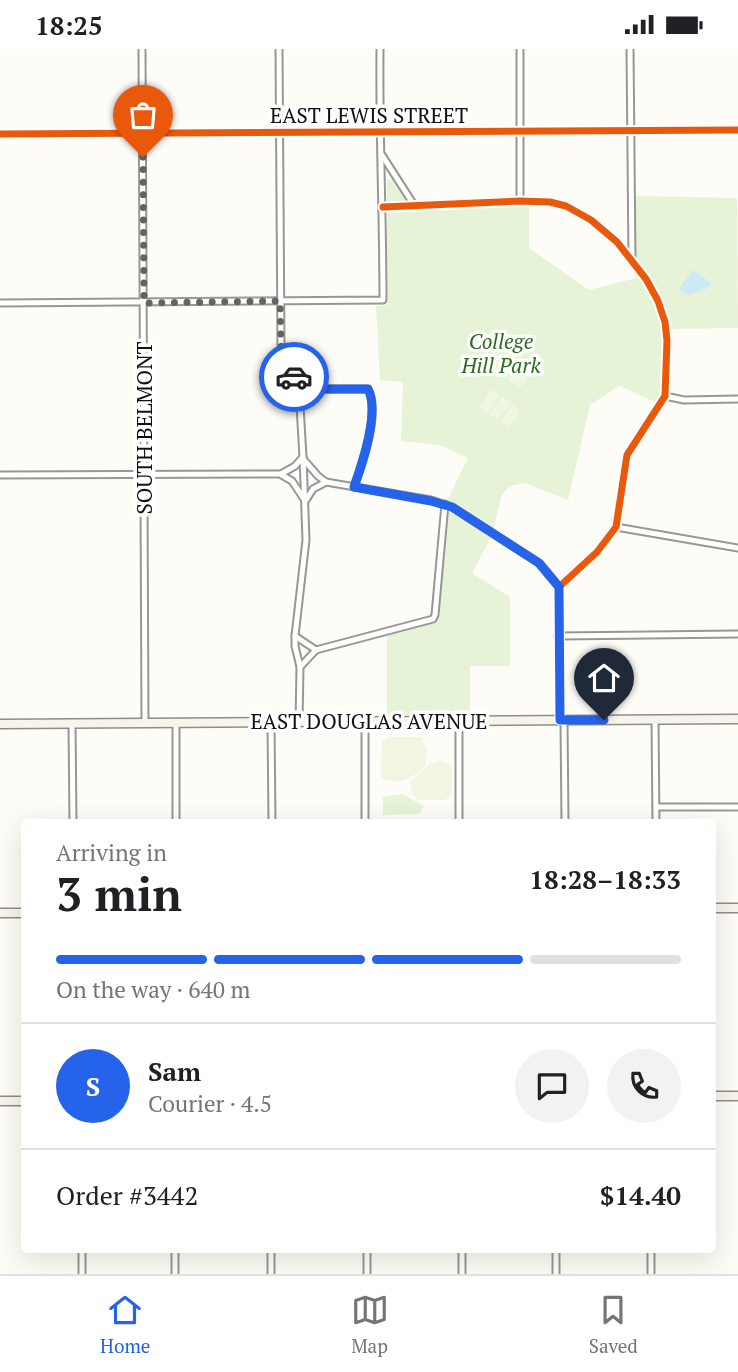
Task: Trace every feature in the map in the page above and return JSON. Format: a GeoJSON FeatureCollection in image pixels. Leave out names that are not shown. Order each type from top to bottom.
{"type":"FeatureCollection","features":[{"type":"Feature","properties":{"kind":"main road","name":"EAST DOUGLAS AVENUE"},"geometry":{"type":"LineString","coordinates":[[0,724],[738,719]]}},
{"type":"Feature","properties":{"kind":"main road"},"geometry":{"type":"LineString","coordinates":[[716,908],[738,908]]}},
{"type":"Feature","properties":{"kind":"main road"},"geometry":{"type":"LineString","coordinates":[[0,913],[21,913]]}},
{"type":"Feature","properties":{"kind":"main road"},"geometry":{"type":"LineString","coordinates":[[716,1096],[738,1096]]}},
{"type":"Feature","properties":{"kind":"main road"},"geometry":{"type":"LineString","coordinates":[[0,1101],[21,1101]]}},
{"type":"Feature","properties":{"kind":"street","name":"SOUTH BELMONT"},"geometry":{"type":"LineString","coordinates":[[142,49],[145,723]]}},
{"type":"Feature","properties":{"kind":"street"},"geometry":{"type":"LineString","coordinates":[[279,49],[281,346],[299,389],[305,502],[306,540],[295,636],[300,667],[299,722]]}},
{"type":"Feature","properties":{"kind":"street"},"geometry":{"type":"LineString","coordinates":[[0,303],[383,300],[380,49]]}},
{"type":"Feature","properties":{"kind":"street"},"geometry":{"type":"LineString","coordinates":[[520,49],[520,201]]}},
{"type":"Feature","properties":{"kind":"street"},"geometry":{"type":"LineString","coordinates":[[630,49],[632,260]]}},
{"type":"Feature","properties":{"kind":"street","name":"EAST LEWIS STREET"},"geometry":{"type":"LineString","coordinates":[[0,134],[738,130]]}},
{"type":"Feature","properties":{"kind":"street"},"geometry":{"type":"LineString","coordinates":[[381,152],[414,205]]}},
{"type":"Feature","properties":{"kind":"street"},"geometry":{"type":"LineString","coordinates":[[383,207],[550,202],[579,212],[603,229],[632,260],[658,301],[665,323],[668,356],[665,395],[627,455],[616,527],[597,552],[559,587]]}},
{"type":"Feature","properties":{"kind":"street"},"geometry":{"type":"LineString","coordinates":[[299,389],[368,389],[372,397],[373,411],[354,487]]}},
{"type":"Feature","properties":{"kind":"street"},"geometry":{"type":"LineString","coordinates":[[665,395],[684,400],[738,399]]}},
{"type":"Feature","properties":{"kind":"street"},"geometry":{"type":"LineString","coordinates":[[0,474],[279,474],[289,470],[303,457]]}},
{"type":"Feature","properties":{"kind":"street"},"geometry":{"type":"LineString","coordinates":[[303,457],[311,469],[326,482],[444,504],[539,563],[559,587],[558,636],[565,819]]}},
{"type":"Feature","properties":{"kind":"street"},"geometry":{"type":"LineString","coordinates":[[279,474],[292,481],[305,502]]}},
{"type":"Feature","properties":{"kind":"street"},"geometry":{"type":"LineString","coordinates":[[305,502],[313,489],[326,482]]}},
{"type":"Feature","properties":{"kind":"street"},"geometry":{"type":"LineString","coordinates":[[300,667],[316,650],[433,619],[444,504]]}},
{"type":"Feature","properties":{"kind":"street"},"geometry":{"type":"LineString","coordinates":[[616,527],[738,548]]}},
{"type":"Feature","properties":{"kind":"street"},"geometry":{"type":"LineString","coordinates":[[558,636],[738,634]]}},
{"type":"Feature","properties":{"kind":"street"},"geometry":{"type":"LineString","coordinates":[[295,636],[316,650]]}},
{"type":"Feature","properties":{"kind":"street"},"geometry":{"type":"LineString","coordinates":[[459,720],[459,819]]}},
{"type":"Feature","properties":{"kind":"street"},"geometry":{"type":"LineString","coordinates":[[655,720],[656,819]]}},
{"type":"Feature","properties":{"kind":"street"},"geometry":{"type":"LineString","coordinates":[[365,721],[365,819]]}},
{"type":"Feature","properties":{"kind":"street"},"geometry":{"type":"LineString","coordinates":[[271,722],[272,819]]}},
{"type":"Feature","properties":{"kind":"street"},"geometry":{"type":"LineString","coordinates":[[176,723],[176,819]]}},
{"type":"Feature","properties":{"kind":"street"},"geometry":{"type":"LineString","coordinates":[[72,724],[73,819]]}},
{"type":"Feature","properties":{"kind":"street"},"geometry":{"type":"LineString","coordinates":[[656,807],[738,807]]}},
{"type":"Feature","properties":{"kind":"street"},"geometry":{"type":"LineString","coordinates":[[82,1253],[82,1274]]}},
{"type":"Feature","properties":{"kind":"street"},"geometry":{"type":"LineString","coordinates":[[175,1253],[175,1274]]}},
{"type":"Feature","properties":{"kind":"street"},"geometry":{"type":"LineString","coordinates":[[271,1253],[271,1274]]}},
{"type":"Feature","properties":{"kind":"street"},"geometry":{"type":"LineString","coordinates":[[367,1253],[367,1274]]}},
{"type":"Feature","properties":{"kind":"street"},"geometry":{"type":"LineString","coordinates":[[462,1253],[462,1274]]}},
{"type":"Feature","properties":{"kind":"street"},"geometry":{"type":"LineString","coordinates":[[556,1253],[556,1274]]}},
{"type":"Feature","properties":{"kind":"street"},"geometry":{"type":"LineString","coordinates":[[651,1253],[651,1274]]}},
{"type":"Feature","properties":{"kind":"green space"},"geometry":{"type":"Polygon","coordinates":[[[391,179],[407,203],[387,204],[387,180],[391,179]]]}},
{"type":"Feature","properties":{"kind":"green space","name":"College Hill Park"},"geometry":{"type":"Polygon","coordinates":[[[636,196],[737,198],[738,328],[672,329],[665,333],[664,383],[657,403],[619,386],[590,405],[568,500],[525,483],[510,486],[502,494],[492,536],[472,573],[510,597],[510,666],[470,666],[470,714],[387,715],[387,636],[438,621],[447,501],[468,458],[440,445],[401,441],[403,382],[380,380],[376,306],[388,305],[387,213],[529,206],[529,248],[589,290],[640,277],[636,257],[636,196]]]}},
{"type":"Feature","properties":{"kind":"green space"},"geometry":{"type":"Polygon","coordinates":[[[522,360],[534,368],[520,388],[508,379],[522,360]]]}},
{"type":"Feature","properties":{"kind":"green space"},"geometry":{"type":"Polygon","coordinates":[[[491,389],[500,395],[487,413],[479,407],[491,389]]]}},
{"type":"Feature","properties":{"kind":"green space"},"geometry":{"type":"Polygon","coordinates":[[[502,396],[511,402],[498,420],[489,414],[502,396]]]}},
{"type":"Feature","properties":{"kind":"green space"},"geometry":{"type":"Polygon","coordinates":[[[513,404],[521,410],[509,428],[500,422],[513,404]]]}},
{"type":"Feature","properties":{"kind":"green space"},"geometry":{"type":"Polygon","coordinates":[[[388,737],[421,737],[427,752],[425,766],[405,780],[381,778],[382,742],[388,737]]]}},
{"type":"Feature","properties":{"kind":"green space"},"geometry":{"type":"Polygon","coordinates":[[[440,761],[452,766],[452,794],[445,800],[418,800],[412,793],[410,782],[428,765],[440,761]]]}},
{"type":"Feature","properties":{"kind":"green space"},"geometry":{"type":"Polygon","coordinates":[[[402,794],[424,806],[419,814],[383,815],[383,797],[402,794]]]}},
{"type":"Feature","properties":{"kind":"water"},"geometry":{"type":"Polygon","coordinates":[[[693,270],[711,283],[706,290],[704,288],[688,295],[679,289],[693,270]]]}},
{"type":"Feature","properties":{"kind":"cycle path"},"geometry":{"type":"LineString","coordinates":[[0,134],[738,130]]}},
{"type":"Feature","properties":{"kind":"cycle path"},"geometry":{"type":"LineString","coordinates":[[383,207],[520,201],[550,202],[566,206],[591,220],[617,242],[646,279],[658,301],[665,322],[667,341],[665,396],[627,455],[616,527],[597,552],[559,587],[560,720]]}},
{"type":"Feature","properties":{"kind":"way so far"},"geometry":{"type":"LineString","coordinates":[[143,157],[144,303],[280,301],[281,346],[294,377]]}},
{"type":"Feature","properties":{"kind":"route"},"geometry":{"type":"LineString","coordinates":[[294,377],[299,389],[368,389],[372,397],[373,411],[354,487],[452,507],[539,563],[559,587],[560,720],[604,720]]}}]}
